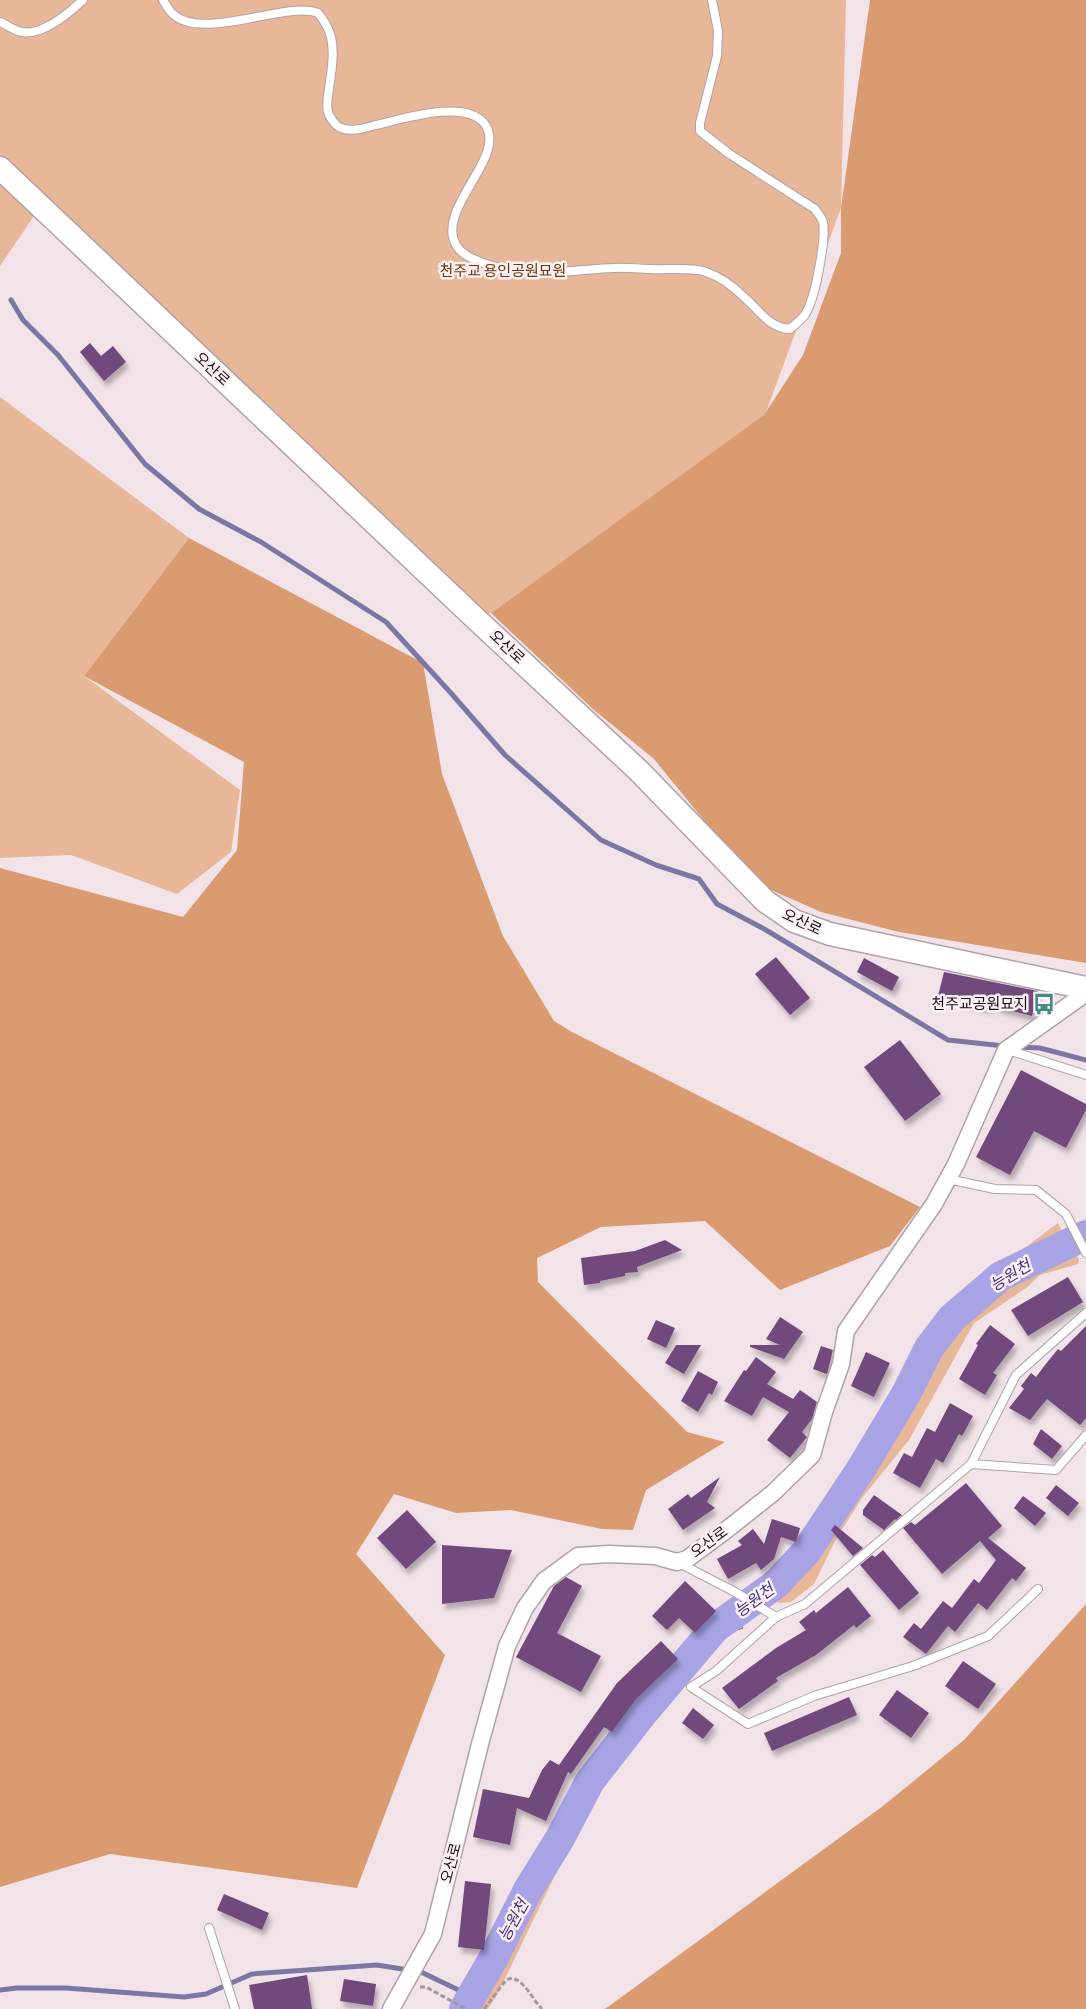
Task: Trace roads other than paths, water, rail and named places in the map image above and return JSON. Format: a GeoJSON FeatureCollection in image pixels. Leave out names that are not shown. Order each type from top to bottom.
{"type":"FeatureCollection","features":[{"type":"Feature","properties":{"kind":"street","name":"오산로"},"geometry":{"type":"LineString","coordinates":[[0,168],[469,613],[639,771],[765,901],[794,921],[830,934],[1086,988]]}},
{"type":"Feature","properties":{"kind":"street"},"geometry":{"type":"LineString","coordinates":[[1006,1050],[1086,993]]}},
{"type":"Feature","properties":{"kind":"street","name":"오산로"},"geometry":{"type":"LineString","coordinates":[[391,2009],[433,1934],[480,1744],[507,1646],[525,1608],[544,1580],[578,1556],[609,1554],[655,1556],[677,1562],[687,1559],[725,1532],[773,1493],[812,1455],[824,1412],[841,1364],[846,1331],[934,1204],[948,1179],[1006,1050]]}},
{"type":"Feature","properties":{"kind":"lane"},"geometry":{"type":"LineString","coordinates":[[0,22],[22,32],[46,28],[83,0]]}},
{"type":"Feature","properties":{"kind":"lane"},"geometry":{"type":"LineString","coordinates":[[163,0],[174,16],[189,21],[212,19],[262,7]]}},
{"type":"Feature","properties":{"kind":"lane"},"geometry":{"type":"LineString","coordinates":[[300,2],[317,11],[327,27],[331,38],[332,65],[327,105],[328,115],[339,127],[355,130],[423,115],[454,111],[470,114],[483,122],[489,131],[489,145],[482,165],[462,198],[455,215],[453,228],[456,244],[469,258],[500,270],[533,274],[615,268],[704,271],[724,281],[745,297],[771,324],[780,329],[790,329],[804,316],[816,283],[823,242],[823,221],[815,209],[728,152],[700,131],[700,123],[718,56],[718,31],[712,0]]}},
{"type":"Feature","properties":{"kind":"lane"},"geometry":{"type":"LineString","coordinates":[[1006,1050],[1086,1075]]}},
{"type":"Feature","properties":{"kind":"lane"},"geometry":{"type":"LineString","coordinates":[[948,1179],[995,1189],[1036,1190],[1066,1214],[1086,1253]]}},
{"type":"Feature","properties":{"kind":"lane"},"geometry":{"type":"LineString","coordinates":[[1038,1589],[988,1636],[913,1666],[814,1696],[748,1724],[691,1687],[716,1671],[776,1617],[805,1604],[971,1464],[1016,1375],[1086,1313]]}},
{"type":"Feature","properties":{"kind":"lane"},"geometry":{"type":"LineString","coordinates":[[971,1464],[1056,1470],[1086,1435]]}},
{"type":"Feature","properties":{"kind":"lane"},"geometry":{"type":"LineString","coordinates":[[677,1562],[776,1617]]}},
{"type":"Feature","properties":{"kind":"lane"},"geometry":{"type":"LineString","coordinates":[[209,1928],[234,2009]]}},
{"type":"Feature","properties":{"kind":"waterway"},"geometry":{"type":"LineString","coordinates":[[11,300],[23,320],[58,355],[145,464],[199,509],[261,542],[386,622],[505,755],[601,840],[656,865],[699,879],[717,904],[766,930],[948,1040],[1004,1046]]}},
{"type":"Feature","properties":{"kind":"waterway"},"geometry":{"type":"LineString","coordinates":[[1018,1047],[1040,1048],[1086,1060]]}},
{"type":"Feature","properties":{"kind":"waterway","name":"능원천"},"geometry":{"type":"LineString","coordinates":[[464,2009],[493,1959],[528,1890],[559,1840],[590,1781],[643,1713],[715,1628],[776,1584],[806,1552],[861,1469],[906,1394],[929,1348],[952,1318],[1001,1276],[1086,1235]]}},
{"type":"Feature","properties":{"kind":"waterway"},"geometry":{"type":"LineString","coordinates":[[0,1990],[66,1988],[184,1997],[206,1994],[252,1974],[377,1965],[421,1972],[471,1996]]}},
{"type":"Feature","properties":{"kind":"place","name":"천주교공원묘지"},"geometry":{"type":"Point","coordinates":[1044,1004]}},
{"type":"Feature","properties":{"kind":"park label","name":"천주교 용인공원묘원"},"geometry":{"type":"Point","coordinates":[503,271]}}]}
